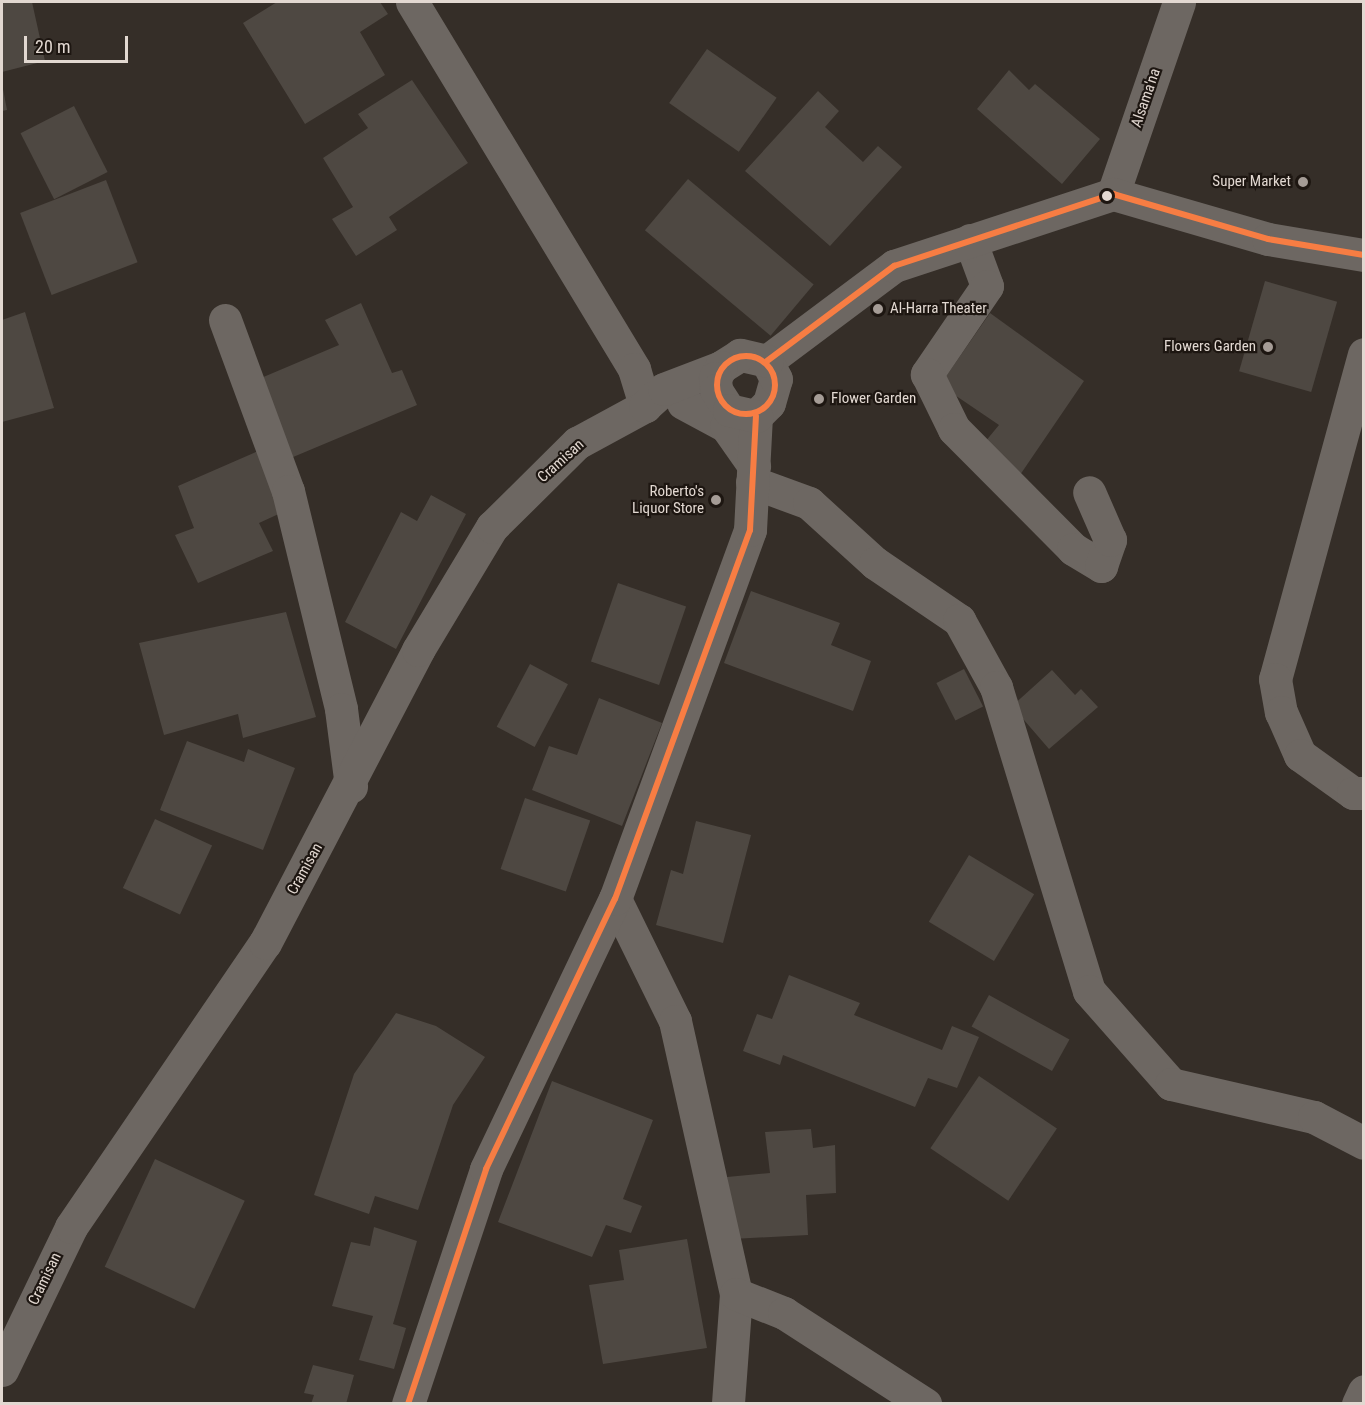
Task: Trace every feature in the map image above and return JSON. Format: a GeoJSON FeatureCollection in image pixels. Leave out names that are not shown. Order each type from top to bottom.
{"type":"FeatureCollection","features":[{"type":"Feature","properties":{"kind":"street"},"geometry":{"type":"LineString","coordinates":[[412,2],[634,369],[645,406]]}},
{"type":"Feature","properties":{"kind":"street","name":"Alsama'na"},"geometry":{"type":"LineString","coordinates":[[1113,194],[1179,2]]}},
{"type":"Feature","properties":{"kind":"street"},"geometry":{"type":"LineString","coordinates":[[645,406],[664,389],[721,368],[740,355],[767,361],[894,266],[1113,194],[1268,239],[1364,255]]}},
{"type":"Feature","properties":{"kind":"street"},"geometry":{"type":"LineString","coordinates":[[970,240],[987,286],[927,374],[954,429],[1072,549],[1101,566],[1110,540],[1089,492]]}},
{"type":"Feature","properties":{"kind":"street"},"geometry":{"type":"LineString","coordinates":[[225,320],[288,491],[341,709],[351,786]]}},
{"type":"Feature","properties":{"kind":"street"},"geometry":{"type":"LineString","coordinates":[[1364,354],[1275,679],[1281,712],[1300,755],[1353,793],[1364,793]]}},
{"type":"Feature","properties":{"kind":"street"},"geometry":{"type":"LineString","coordinates":[[645,406],[683,403],[742,413],[776,391],[767,361]]}},
{"type":"Feature","properties":{"kind":"street"},"geometry":{"type":"LineString","coordinates":[[408,1404],[486,1169],[615,899],[750,530],[753,474],[742,413],[716,390],[715,378],[721,368]]}},
{"type":"Feature","properties":{"kind":"street"},"geometry":{"type":"LineString","coordinates":[[683,403],[726,426],[753,474],[809,503],[875,563],[959,620],[996,687],[1089,991],[1171,1084],[1314,1117],[1364,1143]]}},
{"type":"Feature","properties":{"kind":"street","name":"Cramisan"},"geometry":{"type":"LineString","coordinates":[[2,1370],[71,1227],[265,943],[351,786],[418,650],[492,527],[577,443],[645,406]]}},
{"type":"Feature","properties":{"kind":"street"},"geometry":{"type":"LineString","coordinates":[[615,899],[675,1021],[736,1294],[728,1404]]}},
{"type":"Feature","properties":{"kind":"street"},"geometry":{"type":"LineString","coordinates":[[736,1294],[784,1313],[925,1404]]}},
{"type":"Feature","properties":{"kind":"street"},"geometry":{"type":"LineString","coordinates":[[1358,1404],[1364,1391]]}},
{"type":"Feature","properties":{"kind":"building"},"geometry":{"type":"Polygon","coordinates":[[[2,2],[32,2],[45,61],[2,72],[2,2]]]}},
{"type":"Feature","properties":{"kind":"building"},"geometry":{"type":"Polygon","coordinates":[[[277,2],[380,2],[388,14],[360,32],[385,75],[305,124],[243,23],[277,2]]]}},
{"type":"Feature","properties":{"kind":"building"},"geometry":{"type":"Polygon","coordinates":[[[707,49],[777,98],[739,152],[669,103],[707,49]]]}},
{"type":"Feature","properties":{"kind":"building"},"geometry":{"type":"Polygon","coordinates":[[[1009,70],[1029,90],[1035,84],[1100,139],[1062,184],[977,109],[1009,70]]]}},
{"type":"Feature","properties":{"kind":"building"},"geometry":{"type":"Polygon","coordinates":[[[412,80],[468,163],[389,217],[397,230],[356,256],[332,219],[353,207],[323,158],[368,128],[358,114],[412,80]]]}},
{"type":"Feature","properties":{"kind":"building"},"geometry":{"type":"Polygon","coordinates":[[[2,84],[7,110],[2,111],[2,84]]]}},
{"type":"Feature","properties":{"kind":"building"},"geometry":{"type":"Polygon","coordinates":[[[818,91],[839,111],[825,127],[863,162],[878,146],[902,167],[830,246],[745,171],[818,91]]]}},
{"type":"Feature","properties":{"kind":"building"},"geometry":{"type":"Polygon","coordinates":[[[74,106],[108,172],[54,199],[21,133],[74,106]]]}},
{"type":"Feature","properties":{"kind":"building"},"geometry":{"type":"Polygon","coordinates":[[[688,179],[814,284],[771,336],[645,230],[688,179]]]}},
{"type":"Feature","properties":{"kind":"building"},"geometry":{"type":"Polygon","coordinates":[[[106,180],[138,262],[52,295],[20,213],[106,180]]]}},
{"type":"Feature","properties":{"kind":"building"},"geometry":{"type":"Polygon","coordinates":[[[1265,281],[1337,302],[1311,392],[1239,371],[1265,281]]]}},
{"type":"Feature","properties":{"kind":"building"},"geometry":{"type":"Polygon","coordinates":[[[361,303],[392,373],[402,370],[417,405],[286,460],[254,381],[339,345],[325,320],[361,303]]]}},
{"type":"Feature","properties":{"kind":"building"},"geometry":{"type":"Polygon","coordinates":[[[25,312],[54,408],[2,422],[2,320],[25,312]]]}},
{"type":"Feature","properties":{"kind":"building"},"geometry":{"type":"Polygon","coordinates":[[[990,313],[1084,381],[1020,475],[980,448],[999,425],[940,385],[990,313]]]}},
{"type":"Feature","properties":{"kind":"building"},"geometry":{"type":"Polygon","coordinates":[[[258,451],[283,512],[259,523],[273,551],[198,583],[175,535],[194,528],[178,486],[258,451]]]}},
{"type":"Feature","properties":{"kind":"building"},"geometry":{"type":"Polygon","coordinates":[[[431,495],[466,514],[396,649],[345,622],[401,512],[417,521],[431,495]]]}},
{"type":"Feature","properties":{"kind":"building"},"geometry":{"type":"Polygon","coordinates":[[[618,583],[686,606],[659,685],[591,661],[618,583]]]}},
{"type":"Feature","properties":{"kind":"building"},"geometry":{"type":"Polygon","coordinates":[[[751,591],[840,623],[831,645],[871,661],[853,711],[724,663],[751,591]]]}},
{"type":"Feature","properties":{"kind":"building"},"geometry":{"type":"Polygon","coordinates":[[[286,612],[316,717],[243,738],[238,714],[164,735],[139,643],[286,612]]]}},
{"type":"Feature","properties":{"kind":"building"},"geometry":{"type":"Polygon","coordinates":[[[530,664],[568,684],[535,747],[497,727],[530,664]]]}},
{"type":"Feature","properties":{"kind":"building"},"geometry":{"type":"Polygon","coordinates":[[[964,669],[983,706],[955,720],[936,683],[964,669]]]}},
{"type":"Feature","properties":{"kind":"building"},"geometry":{"type":"Polygon","coordinates":[[[1052,670],[1075,695],[1081,689],[1098,707],[1049,749],[1012,706],[1052,670]]]}},
{"type":"Feature","properties":{"kind":"building"},"geometry":{"type":"Polygon","coordinates":[[[599,698],[662,723],[622,826],[532,790],[549,746],[577,755],[599,698]]]}},
{"type":"Feature","properties":{"kind":"building"},"geometry":{"type":"Polygon","coordinates":[[[187,741],[244,762],[248,749],[295,768],[263,850],[160,810],[187,741]]]}},
{"type":"Feature","properties":{"kind":"building"},"geometry":{"type":"Polygon","coordinates":[[[525,798],[590,820],[566,891],[501,869],[525,798]]]}},
{"type":"Feature","properties":{"kind":"building"},"geometry":{"type":"Polygon","coordinates":[[[155,819],[212,846],[180,915],[123,888],[155,819]]]}},
{"type":"Feature","properties":{"kind":"building"},"geometry":{"type":"Polygon","coordinates":[[[696,821],[751,835],[723,943],[656,925],[671,870],[683,874],[696,821]]]}},
{"type":"Feature","properties":{"kind":"building"},"geometry":{"type":"Polygon","coordinates":[[[969,855],[1034,894],[994,961],[929,922],[969,855]]]}},
{"type":"Feature","properties":{"kind":"building"},"geometry":{"type":"Polygon","coordinates":[[[789,975],[860,1003],[854,1015],[942,1050],[952,1026],[979,1037],[957,1088],[928,1078],[915,1107],[783,1055],[780,1065],[743,1051],[757,1014],[772,1019],[789,975]]]}},
{"type":"Feature","properties":{"kind":"building"},"geometry":{"type":"Polygon","coordinates":[[[989,995],[1069,1040],[1052,1071],[972,1026],[989,995]]]}},
{"type":"Feature","properties":{"kind":"building"},"geometry":{"type":"Polygon","coordinates":[[[396,1013],[436,1026],[485,1057],[453,1105],[418,1210],[375,1196],[369,1214],[314,1195],[354,1074],[396,1013]]]}},
{"type":"Feature","properties":{"kind":"building"},"geometry":{"type":"Polygon","coordinates":[[[979,1076],[1057,1129],[1008,1201],[930,1148],[979,1076]]]}},
{"type":"Feature","properties":{"kind":"building"},"geometry":{"type":"Polygon","coordinates":[[[552,1081],[653,1120],[623,1199],[642,1206],[631,1233],[606,1225],[592,1257],[498,1222],[552,1081]]]}},
{"type":"Feature","properties":{"kind":"building"},"geometry":{"type":"Polygon","coordinates":[[[811,1129],[813,1148],[835,1145],[836,1193],[806,1195],[808,1235],[732,1239],[727,1177],[770,1173],[765,1132],[811,1129]]]}},
{"type":"Feature","properties":{"kind":"building"},"geometry":{"type":"Polygon","coordinates":[[[155,1159],[245,1201],[194,1309],[105,1267],[155,1159]]]}},
{"type":"Feature","properties":{"kind":"building"},"geometry":{"type":"Polygon","coordinates":[[[374,1227],[417,1241],[393,1324],[406,1328],[394,1369],[359,1360],[373,1316],[332,1306],[351,1242],[370,1246],[374,1227]]]}},
{"type":"Feature","properties":{"kind":"building"},"geometry":{"type":"Polygon","coordinates":[[[687,1239],[707,1348],[603,1364],[589,1285],[624,1280],[619,1250],[687,1239]]]}},
{"type":"Feature","properties":{"kind":"building"},"geometry":{"type":"Polygon","coordinates":[[[313,1365],[354,1375],[346,1404],[311,1404],[314,1395],[304,1393],[313,1365]]]}},
{"type":"Feature","properties":{"kind":"transit line"},"geometry":{"type":"LineString","coordinates":[[767,361],[894,266],[1113,194],[1268,239],[1364,255]]}},
{"type":"Feature","properties":{"kind":"transit line"},"geometry":{"type":"LineString","coordinates":[[740,356],[752,356],[767,364],[775,379],[775,385],[775,391],[767,406],[752,414],[740,414],[725,406],[717,391],[717,379],[725,364],[740,356]]}},
{"type":"Feature","properties":{"kind":"transit line"},"geometry":{"type":"LineString","coordinates":[[408,1404],[486,1169],[615,899],[750,530],[756,416]]}},
{"type":"Feature","properties":{"kind":"place","name":"Super Market"},"geometry":{"type":"Point","coordinates":[1303,182]}},
{"type":"Feature","properties":{"kind":"place","name":"Al-Harra Theater"},"geometry":{"type":"Point","coordinates":[878,309]}},
{"type":"Feature","properties":{"kind":"place","name":"Flowers Garden"},"geometry":{"type":"Point","coordinates":[1268,347]}},
{"type":"Feature","properties":{"kind":"place","name":"Flower Garden"},"geometry":{"type":"Point","coordinates":[819,399]}},
{"type":"Feature","properties":{"kind":"place","name":"Roberto's Liquor Store"},"geometry":{"type":"Point","coordinates":[716,500]}}]}
